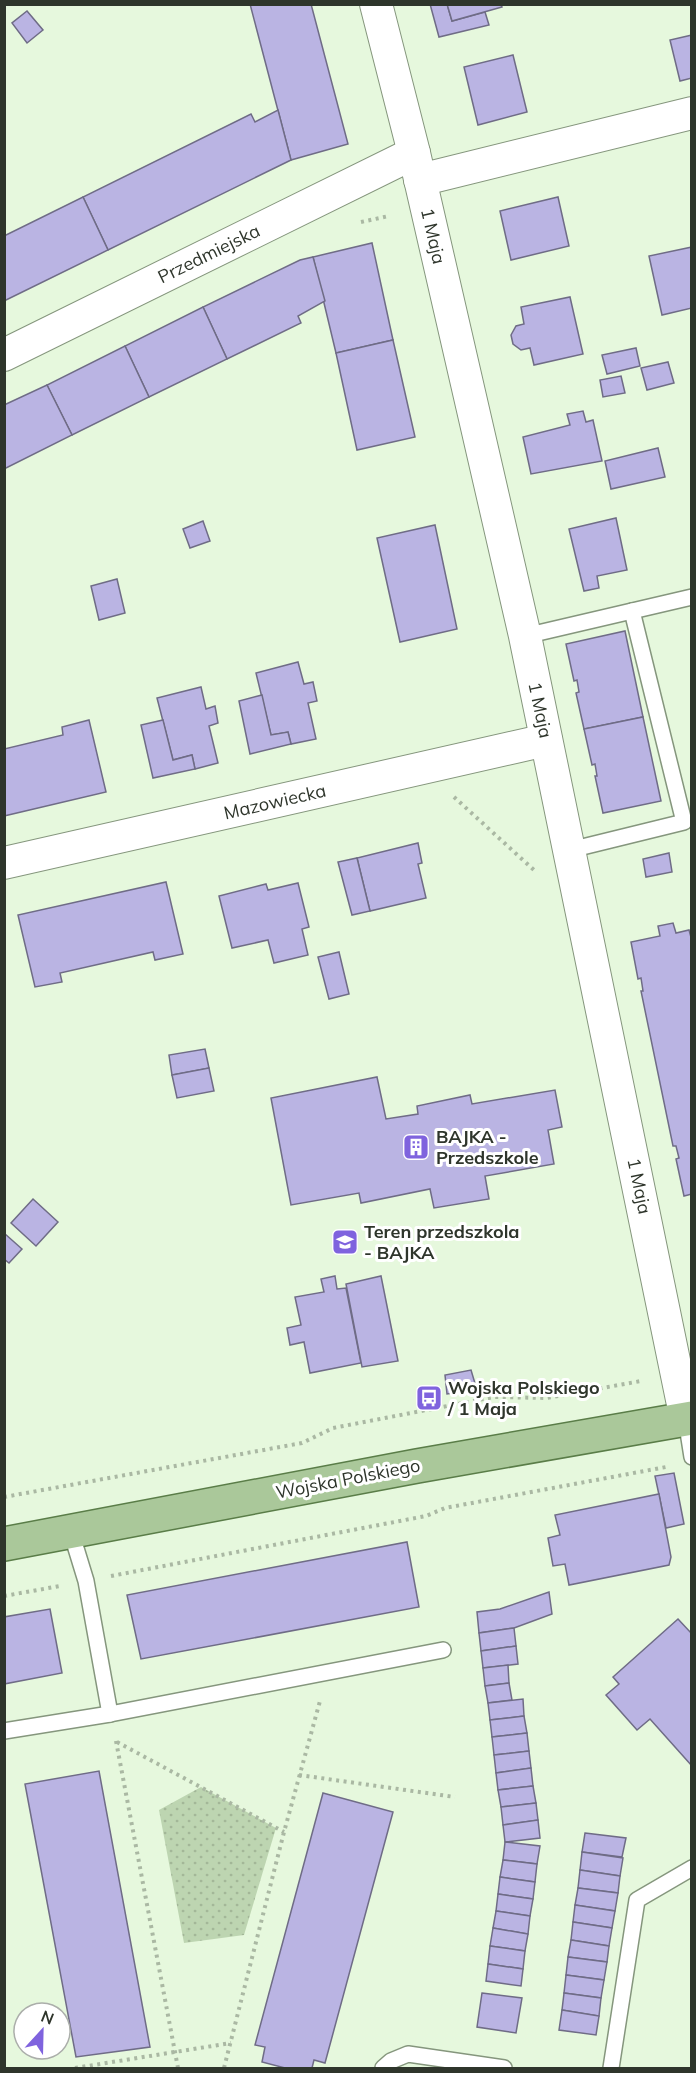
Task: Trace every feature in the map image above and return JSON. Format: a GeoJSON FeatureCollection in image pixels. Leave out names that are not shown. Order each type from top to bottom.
{"type":"FeatureCollection","features":[{"type":"Feature","properties":{"kind":"main road","name":"Wojska Polskiego"},"geometry":{"type":"LineString","coordinates":[[4,1544],[417,1466],[689,1419]]}},
{"type":"Feature","properties":{"kind":"street","name":"1 Maja"},"geometry":{"type":"LineString","coordinates":[[375,4],[417,166],[525,636],[677,1374],[689,1419]]}},
{"type":"Feature","properties":{"kind":"street","name":"Przedmiejska"},"geometry":{"type":"LineString","coordinates":[[4,355],[417,166],[692,113]]}},
{"type":"Feature","properties":{"kind":"street","name":"Mazowiecka"},"geometry":{"type":"LineString","coordinates":[[4,864],[546,740]]}},
{"type":"Feature","properties":{"kind":"lane"},"geometry":{"type":"LineString","coordinates":[[525,636],[692,597]]}},
{"type":"Feature","properties":{"kind":"lane"},"geometry":{"type":"LineString","coordinates":[[570,850],[684,822],[632,610]]}},
{"type":"Feature","properties":{"kind":"lane"},"geometry":{"type":"LineString","coordinates":[[689,1419],[692,1457]]}},
{"type":"Feature","properties":{"kind":"lane"},"geometry":{"type":"LineString","coordinates":[[71,1532],[86,1581],[110,1714]]}},
{"type":"Feature","properties":{"kind":"lane"},"geometry":{"type":"LineString","coordinates":[[4,1731],[110,1714],[443,1650]]}},
{"type":"Feature","properties":{"kind":"lane"},"geometry":{"type":"LineString","coordinates":[[610,2068],[637,1900],[692,1868]]}},
{"type":"Feature","properties":{"kind":"lane"},"geometry":{"type":"LineString","coordinates":[[383,2068],[391,2061],[408,2054],[504,2068]]}},
{"type":"Feature","properties":{"kind":"path"},"geometry":{"type":"LineString","coordinates":[[447,791],[542,878]]}},
{"type":"Feature","properties":{"kind":"path"},"geometry":{"type":"LineString","coordinates":[[4,1497],[302,1443],[333,1428],[482,1399],[494,1397],[547,1398],[677,1374]]}},
{"type":"Feature","properties":{"kind":"path"},"geometry":{"type":"LineString","coordinates":[[4,1596],[668,1466]]}},
{"type":"Feature","properties":{"kind":"path"},"geometry":{"type":"LineString","coordinates":[[224,2068],[284,1832],[328,1672]]}},
{"type":"Feature","properties":{"kind":"path"},"geometry":{"type":"LineString","coordinates":[[110,1714],[178,2068]]}},
{"type":"Feature","properties":{"kind":"path"},"geometry":{"type":"LineString","coordinates":[[116,1742],[284,1832]]}},
{"type":"Feature","properties":{"kind":"path"},"geometry":{"type":"LineString","coordinates":[[299,1775],[455,1797]]}},
{"type":"Feature","properties":{"kind":"path"},"geometry":{"type":"LineString","coordinates":[[75,2068],[231,2043]]}},
{"type":"Feature","properties":{"kind":"green space"},"geometry":{"type":"Polygon","coordinates":[[[201,1787],[276,1828],[244,1935],[184,1943],[159,1810],[201,1787]]]}},
{"type":"Feature","properties":{"kind":"building"},"geometry":{"type":"Polygon","coordinates":[[[250,4],[311,4],[348,144],[291,160],[250,4]]]}},
{"type":"Feature","properties":{"kind":"building"},"geometry":{"type":"Polygon","coordinates":[[[430,4],[447,4],[452,21],[485,12],[489,25],[439,37],[430,4]]]}},
{"type":"Feature","properties":{"kind":"building"},"geometry":{"type":"Polygon","coordinates":[[[447,4],[501,4],[502,7],[452,21],[447,4]]]}},
{"type":"Feature","properties":{"kind":"building"},"geometry":{"type":"Polygon","coordinates":[[[27,11],[43,30],[27,43],[12,23],[27,11]]]}},
{"type":"Feature","properties":{"kind":"building"},"geometry":{"type":"Polygon","coordinates":[[[692,35],[692,78],[680,81],[670,40],[692,35]]]}},
{"type":"Feature","properties":{"kind":"building"},"geometry":{"type":"Polygon","coordinates":[[[513,55],[527,112],[478,125],[464,67],[513,55]]]}},
{"type":"Feature","properties":{"kind":"building"},"geometry":{"type":"Polygon","coordinates":[[[278,110],[291,160],[108,250],[83,197],[251,114],[255,122],[278,110]]]}},
{"type":"Feature","properties":{"kind":"building"},"geometry":{"type":"Polygon","coordinates":[[[83,197],[108,250],[4,301],[4,236],[83,197]]]}},
{"type":"Feature","properties":{"kind":"building"},"geometry":{"type":"Polygon","coordinates":[[[558,197],[569,246],[511,260],[500,211],[558,197]]]}},
{"type":"Feature","properties":{"kind":"building"},"geometry":{"type":"Polygon","coordinates":[[[372,243],[393,340],[336,353],[313,257],[372,243]]]}},
{"type":"Feature","properties":{"kind":"building"},"geometry":{"type":"Polygon","coordinates":[[[692,247],[692,308],[662,315],[649,256],[692,247]]]}},
{"type":"Feature","properties":{"kind":"building"},"geometry":{"type":"Polygon","coordinates":[[[313,257],[325,301],[298,316],[301,323],[227,359],[203,307],[300,260],[313,257]]]}},
{"type":"Feature","properties":{"kind":"building"},"geometry":{"type":"Polygon","coordinates":[[[570,297],[583,354],[534,365],[530,348],[521,350],[513,344],[511,335],[516,326],[524,324],[521,307],[570,297]]]}},
{"type":"Feature","properties":{"kind":"building"},"geometry":{"type":"Polygon","coordinates":[[[203,307],[227,359],[149,397],[125,346],[203,307]]]}},
{"type":"Feature","properties":{"kind":"building"},"geometry":{"type":"Polygon","coordinates":[[[393,340],[415,437],[357,450],[336,353],[393,340]]]}},
{"type":"Feature","properties":{"kind":"building"},"geometry":{"type":"Polygon","coordinates":[[[125,346],[149,397],[72,435],[47,385],[125,346]]]}},
{"type":"Feature","properties":{"kind":"building"},"geometry":{"type":"Polygon","coordinates":[[[636,348],[640,366],[607,374],[602,355],[636,348]]]}},
{"type":"Feature","properties":{"kind":"building"},"geometry":{"type":"Polygon","coordinates":[[[668,362],[674,383],[647,390],[641,368],[668,362]]]}},
{"type":"Feature","properties":{"kind":"building"},"geometry":{"type":"Polygon","coordinates":[[[621,376],[625,393],[603,397],[600,380],[621,376]]]}},
{"type":"Feature","properties":{"kind":"building"},"geometry":{"type":"Polygon","coordinates":[[[47,385],[72,435],[4,469],[4,405],[47,385]]]}},
{"type":"Feature","properties":{"kind":"building"},"geometry":{"type":"Polygon","coordinates":[[[583,411],[586,422],[593,420],[602,461],[531,474],[523,437],[570,425],[567,414],[583,411]]]}},
{"type":"Feature","properties":{"kind":"building"},"geometry":{"type":"Polygon","coordinates":[[[658,448],[665,477],[611,489],[605,461],[658,448]]]}},
{"type":"Feature","properties":{"kind":"building"},"geometry":{"type":"Polygon","coordinates":[[[616,518],[627,570],[597,576],[599,588],[584,591],[569,529],[616,518]]]}},
{"type":"Feature","properties":{"kind":"building"},"geometry":{"type":"Polygon","coordinates":[[[203,521],[210,541],[190,548],[183,529],[203,521]]]}},
{"type":"Feature","properties":{"kind":"building"},"geometry":{"type":"Polygon","coordinates":[[[435,525],[457,629],[400,642],[377,538],[435,525]]]}},
{"type":"Feature","properties":{"kind":"building"},"geometry":{"type":"Polygon","coordinates":[[[117,579],[125,613],[99,620],[91,586],[117,579]]]}},
{"type":"Feature","properties":{"kind":"building"},"geometry":{"type":"Polygon","coordinates":[[[625,631],[643,717],[584,729],[576,693],[579,692],[577,680],[574,681],[566,644],[625,631]]]}},
{"type":"Feature","properties":{"kind":"building"},"geometry":{"type":"Polygon","coordinates":[[[298,662],[304,684],[313,682],[317,701],[308,703],[316,739],[291,744],[288,732],[271,735],[256,673],[298,662]]]}},
{"type":"Feature","properties":{"kind":"building"},"geometry":{"type":"Polygon","coordinates":[[[201,687],[206,709],[215,706],[218,723],[209,726],[218,763],[195,769],[192,755],[173,760],[157,698],[201,687]]]}},
{"type":"Feature","properties":{"kind":"building"},"geometry":{"type":"Polygon","coordinates":[[[262,695],[271,735],[288,732],[291,744],[250,754],[239,701],[262,695]]]}},
{"type":"Feature","properties":{"kind":"building"},"geometry":{"type":"Polygon","coordinates":[[[643,717],[661,801],[603,813],[595,776],[597,776],[595,764],[592,765],[584,729],[643,717]]]}},
{"type":"Feature","properties":{"kind":"building"},"geometry":{"type":"Polygon","coordinates":[[[89,720],[106,792],[4,816],[4,749],[63,735],[62,727],[89,720]]]}},
{"type":"Feature","properties":{"kind":"building"},"geometry":{"type":"Polygon","coordinates":[[[163,720],[173,760],[192,755],[195,769],[153,778],[141,725],[163,720]]]}},
{"type":"Feature","properties":{"kind":"building"},"geometry":{"type":"Polygon","coordinates":[[[418,843],[422,863],[418,864],[426,898],[370,911],[357,858],[418,843]]]}},
{"type":"Feature","properties":{"kind":"building"},"geometry":{"type":"Polygon","coordinates":[[[669,853],[672,872],[646,877],[643,859],[669,853]]]}},
{"type":"Feature","properties":{"kind":"building"},"geometry":{"type":"Polygon","coordinates":[[[357,858],[370,911],[352,915],[338,862],[357,858]]]}},
{"type":"Feature","properties":{"kind":"building"},"geometry":{"type":"Polygon","coordinates":[[[166,882],[183,954],[155,960],[153,952],[60,973],[62,982],[35,987],[18,915],[166,882]]]}},
{"type":"Feature","properties":{"kind":"building"},"geometry":{"type":"Polygon","coordinates":[[[298,883],[309,927],[302,929],[308,955],[274,963],[268,940],[232,948],[219,896],[266,884],[268,890],[298,883]]]}},
{"type":"Feature","properties":{"kind":"building"},"geometry":{"type":"Polygon","coordinates":[[[673,923],[676,933],[689,930],[692,941],[692,1194],[684,1196],[676,1159],[679,1158],[676,1146],[673,1146],[641,991],[643,991],[641,978],[638,979],[631,942],[660,936],[658,926],[673,923]]]}},
{"type":"Feature","properties":{"kind":"building"},"geometry":{"type":"Polygon","coordinates":[[[339,952],[349,994],[329,999],[318,957],[339,952]]]}},
{"type":"Feature","properties":{"kind":"building"},"geometry":{"type":"Polygon","coordinates":[[[205,1049],[209,1068],[172,1075],[169,1055],[205,1049]]]}},
{"type":"Feature","properties":{"kind":"building"},"geometry":{"type":"Polygon","coordinates":[[[209,1068],[214,1091],[177,1098],[172,1075],[209,1068]]]}},
{"type":"Feature","properties":{"kind":"building","name":"BAJKA - Przedszkole"},"geometry":{"type":"Polygon","coordinates":[[[377,1077],[386,1119],[418,1114],[417,1106],[470,1095],[472,1104],[555,1090],[562,1127],[548,1130],[554,1164],[485,1176],[489,1199],[434,1208],[430,1189],[361,1203],[359,1193],[291,1205],[271,1098],[377,1077]]]}},
{"type":"Feature","properties":{"kind":"building"},"geometry":{"type":"Polygon","coordinates":[[[33,1199],[58,1222],[36,1246],[11,1223],[33,1199]]]}},
{"type":"Feature","properties":{"kind":"building"},"geometry":{"type":"Polygon","coordinates":[[[4,1233],[22,1249],[9,1263],[4,1259],[4,1233]]]}},
{"type":"Feature","properties":{"kind":"building"},"geometry":{"type":"Polygon","coordinates":[[[335,1276],[337,1289],[346,1288],[361,1363],[310,1373],[304,1342],[290,1345],[287,1328],[301,1325],[295,1297],[324,1292],[321,1279],[335,1276]]]}},
{"type":"Feature","properties":{"kind":"building"},"geometry":{"type":"Polygon","coordinates":[[[381,1276],[398,1361],[362,1367],[346,1284],[381,1276]]]}},
{"type":"Feature","properties":{"kind":"building"},"geometry":{"type":"Polygon","coordinates":[[[471,1370],[477,1390],[447,1394],[445,1375],[471,1370]]]}},
{"type":"Feature","properties":{"kind":"building"},"geometry":{"type":"Polygon","coordinates":[[[674,1473],[684,1524],[666,1528],[655,1476],[674,1473]]]}},
{"type":"Feature","properties":{"kind":"building"},"geometry":{"type":"Polygon","coordinates":[[[659,1494],[671,1557],[669,1565],[569,1585],[565,1564],[553,1566],[548,1538],[560,1535],[555,1515],[659,1494]]]}},
{"type":"Feature","properties":{"kind":"building"},"geometry":{"type":"Polygon","coordinates":[[[407,1542],[419,1607],[141,1659],[127,1595],[407,1542]]]}},
{"type":"Feature","properties":{"kind":"building"},"geometry":{"type":"Polygon","coordinates":[[[549,1592],[552,1614],[514,1628],[479,1633],[477,1612],[500,1609],[549,1592]]]}},
{"type":"Feature","properties":{"kind":"building"},"geometry":{"type":"Polygon","coordinates":[[[50,1609],[62,1673],[4,1684],[4,1617],[50,1609]]]}},
{"type":"Feature","properties":{"kind":"building"},"geometry":{"type":"Polygon","coordinates":[[[678,1619],[692,1634],[692,1766],[650,1719],[637,1730],[606,1695],[619,1684],[613,1677],[678,1619]]]}},
{"type":"Feature","properties":{"kind":"building"},"geometry":{"type":"Polygon","coordinates":[[[514,1628],[516,1646],[481,1651],[479,1633],[514,1628]]]}},
{"type":"Feature","properties":{"kind":"building"},"geometry":{"type":"Polygon","coordinates":[[[516,1646],[518,1664],[483,1668],[481,1651],[516,1646]]]}},
{"type":"Feature","properties":{"kind":"building"},"geometry":{"type":"Polygon","coordinates":[[[508,1665],[509,1683],[485,1686],[483,1668],[508,1665]]]}},
{"type":"Feature","properties":{"kind":"building"},"geometry":{"type":"Polygon","coordinates":[[[509,1683],[512,1700],[488,1703],[485,1686],[509,1683]]]}},
{"type":"Feature","properties":{"kind":"building"},"geometry":{"type":"Polygon","coordinates":[[[523,1699],[524,1716],[490,1720],[488,1703],[523,1699]]]}},
{"type":"Feature","properties":{"kind":"building"},"geometry":{"type":"Polygon","coordinates":[[[524,1716],[527,1733],[492,1737],[490,1720],[524,1716]]]}},
{"type":"Feature","properties":{"kind":"building"},"geometry":{"type":"Polygon","coordinates":[[[527,1733],[529,1751],[494,1755],[492,1737],[527,1733]]]}},
{"type":"Feature","properties":{"kind":"building"},"geometry":{"type":"Polygon","coordinates":[[[529,1751],[531,1768],[496,1773],[494,1755],[529,1751]]]}},
{"type":"Feature","properties":{"kind":"building"},"geometry":{"type":"Polygon","coordinates":[[[531,1768],[533,1786],[498,1790],[496,1773],[531,1768]]]}},
{"type":"Feature","properties":{"kind":"building"},"geometry":{"type":"Polygon","coordinates":[[[99,1771],[150,2047],[76,2057],[72,2036],[72,2001],[66,2001],[25,1784],[99,1771]]]}},
{"type":"Feature","properties":{"kind":"building"},"geometry":{"type":"Polygon","coordinates":[[[533,1786],[536,1803],[501,1807],[498,1790],[533,1786]]]}},
{"type":"Feature","properties":{"kind":"building"},"geometry":{"type":"Polygon","coordinates":[[[323,1793],[393,1812],[325,2063],[314,2060],[312,2068],[285,2068],[262,2062],[265,2047],[255,2045],[323,1793]]]}},
{"type":"Feature","properties":{"kind":"building"},"geometry":{"type":"Polygon","coordinates":[[[536,1803],[538,1820],[503,1825],[501,1807],[536,1803]]]}},
{"type":"Feature","properties":{"kind":"building"},"geometry":{"type":"Polygon","coordinates":[[[538,1820],[540,1838],[505,1842],[503,1825],[538,1820]]]}},
{"type":"Feature","properties":{"kind":"building"},"geometry":{"type":"Polygon","coordinates":[[[585,1833],[626,1838],[622,1857],[582,1852],[585,1833]]]}},
{"type":"Feature","properties":{"kind":"building"},"geometry":{"type":"Polygon","coordinates":[[[505,1842],[540,1846],[537,1864],[503,1860],[505,1842]]]}},
{"type":"Feature","properties":{"kind":"building"},"geometry":{"type":"Polygon","coordinates":[[[582,1852],[623,1858],[620,1876],[580,1870],[582,1852]]]}},
{"type":"Feature","properties":{"kind":"building"},"geometry":{"type":"Polygon","coordinates":[[[503,1860],[537,1864],[535,1882],[500,1877],[503,1860]]]}},
{"type":"Feature","properties":{"kind":"building"},"geometry":{"type":"Polygon","coordinates":[[[580,1870],[620,1876],[618,1893],[578,1888],[580,1870]]]}},
{"type":"Feature","properties":{"kind":"building"},"geometry":{"type":"Polygon","coordinates":[[[500,1877],[535,1882],[533,1899],[498,1894],[500,1877]]]}},
{"type":"Feature","properties":{"kind":"building"},"geometry":{"type":"Polygon","coordinates":[[[578,1888],[618,1893],[615,1911],[575,1905],[578,1888]]]}},
{"type":"Feature","properties":{"kind":"building"},"geometry":{"type":"Polygon","coordinates":[[[498,1894],[533,1899],[530,1916],[496,1911],[498,1894]]]}},
{"type":"Feature","properties":{"kind":"building"},"geometry":{"type":"Polygon","coordinates":[[[575,1905],[615,1911],[612,1928],[573,1922],[575,1905]]]}},
{"type":"Feature","properties":{"kind":"building"},"geometry":{"type":"Polygon","coordinates":[[[496,1911],[530,1916],[528,1934],[493,1928],[496,1911]]]}},
{"type":"Feature","properties":{"kind":"building"},"geometry":{"type":"Polygon","coordinates":[[[573,1922],[612,1928],[609,1946],[571,1940],[573,1922]]]}},
{"type":"Feature","properties":{"kind":"building"},"geometry":{"type":"Polygon","coordinates":[[[493,1928],[528,1934],[525,1951],[490,1946],[493,1928]]]}},
{"type":"Feature","properties":{"kind":"building"},"geometry":{"type":"Polygon","coordinates":[[[571,1940],[609,1946],[607,1962],[568,1957],[571,1940]]]}},
{"type":"Feature","properties":{"kind":"building"},"geometry":{"type":"Polygon","coordinates":[[[490,1946],[525,1951],[523,1969],[488,1964],[490,1946]]]}},
{"type":"Feature","properties":{"kind":"building"},"geometry":{"type":"Polygon","coordinates":[[[568,1957],[607,1962],[604,1980],[566,1975],[568,1957]]]}},
{"type":"Feature","properties":{"kind":"building"},"geometry":{"type":"Polygon","coordinates":[[[488,1964],[523,1969],[521,1986],[486,1981],[488,1964]]]}},
{"type":"Feature","properties":{"kind":"building"},"geometry":{"type":"Polygon","coordinates":[[[566,1975],[604,1980],[601,1998],[564,1993],[566,1975]]]}},
{"type":"Feature","properties":{"kind":"building"},"geometry":{"type":"Polygon","coordinates":[[[482,1993],[522,1998],[516,2033],[477,2027],[482,1993]]]}},
{"type":"Feature","properties":{"kind":"building"},"geometry":{"type":"Polygon","coordinates":[[[564,1993],[601,1998],[599,2016],[562,2010],[564,1993]]]}},
{"type":"Feature","properties":{"kind":"building"},"geometry":{"type":"Polygon","coordinates":[[[562,2010],[599,2016],[596,2035],[559,2030],[562,2010]]]}},
{"type":"Feature","properties":{"kind":"place","name":"BAJKA - Przedszkole"},"geometry":{"type":"Point","coordinates":[416,1147]}},
{"type":"Feature","properties":{"kind":"place","name":"Teren przedszkola - BAJKA"},"geometry":{"type":"Point","coordinates":[345,1242]}},
{"type":"Feature","properties":{"kind":"place","name":"Wojska Polskiego / 1 Maja"},"geometry":{"type":"Point","coordinates":[429,1398]}}]}
